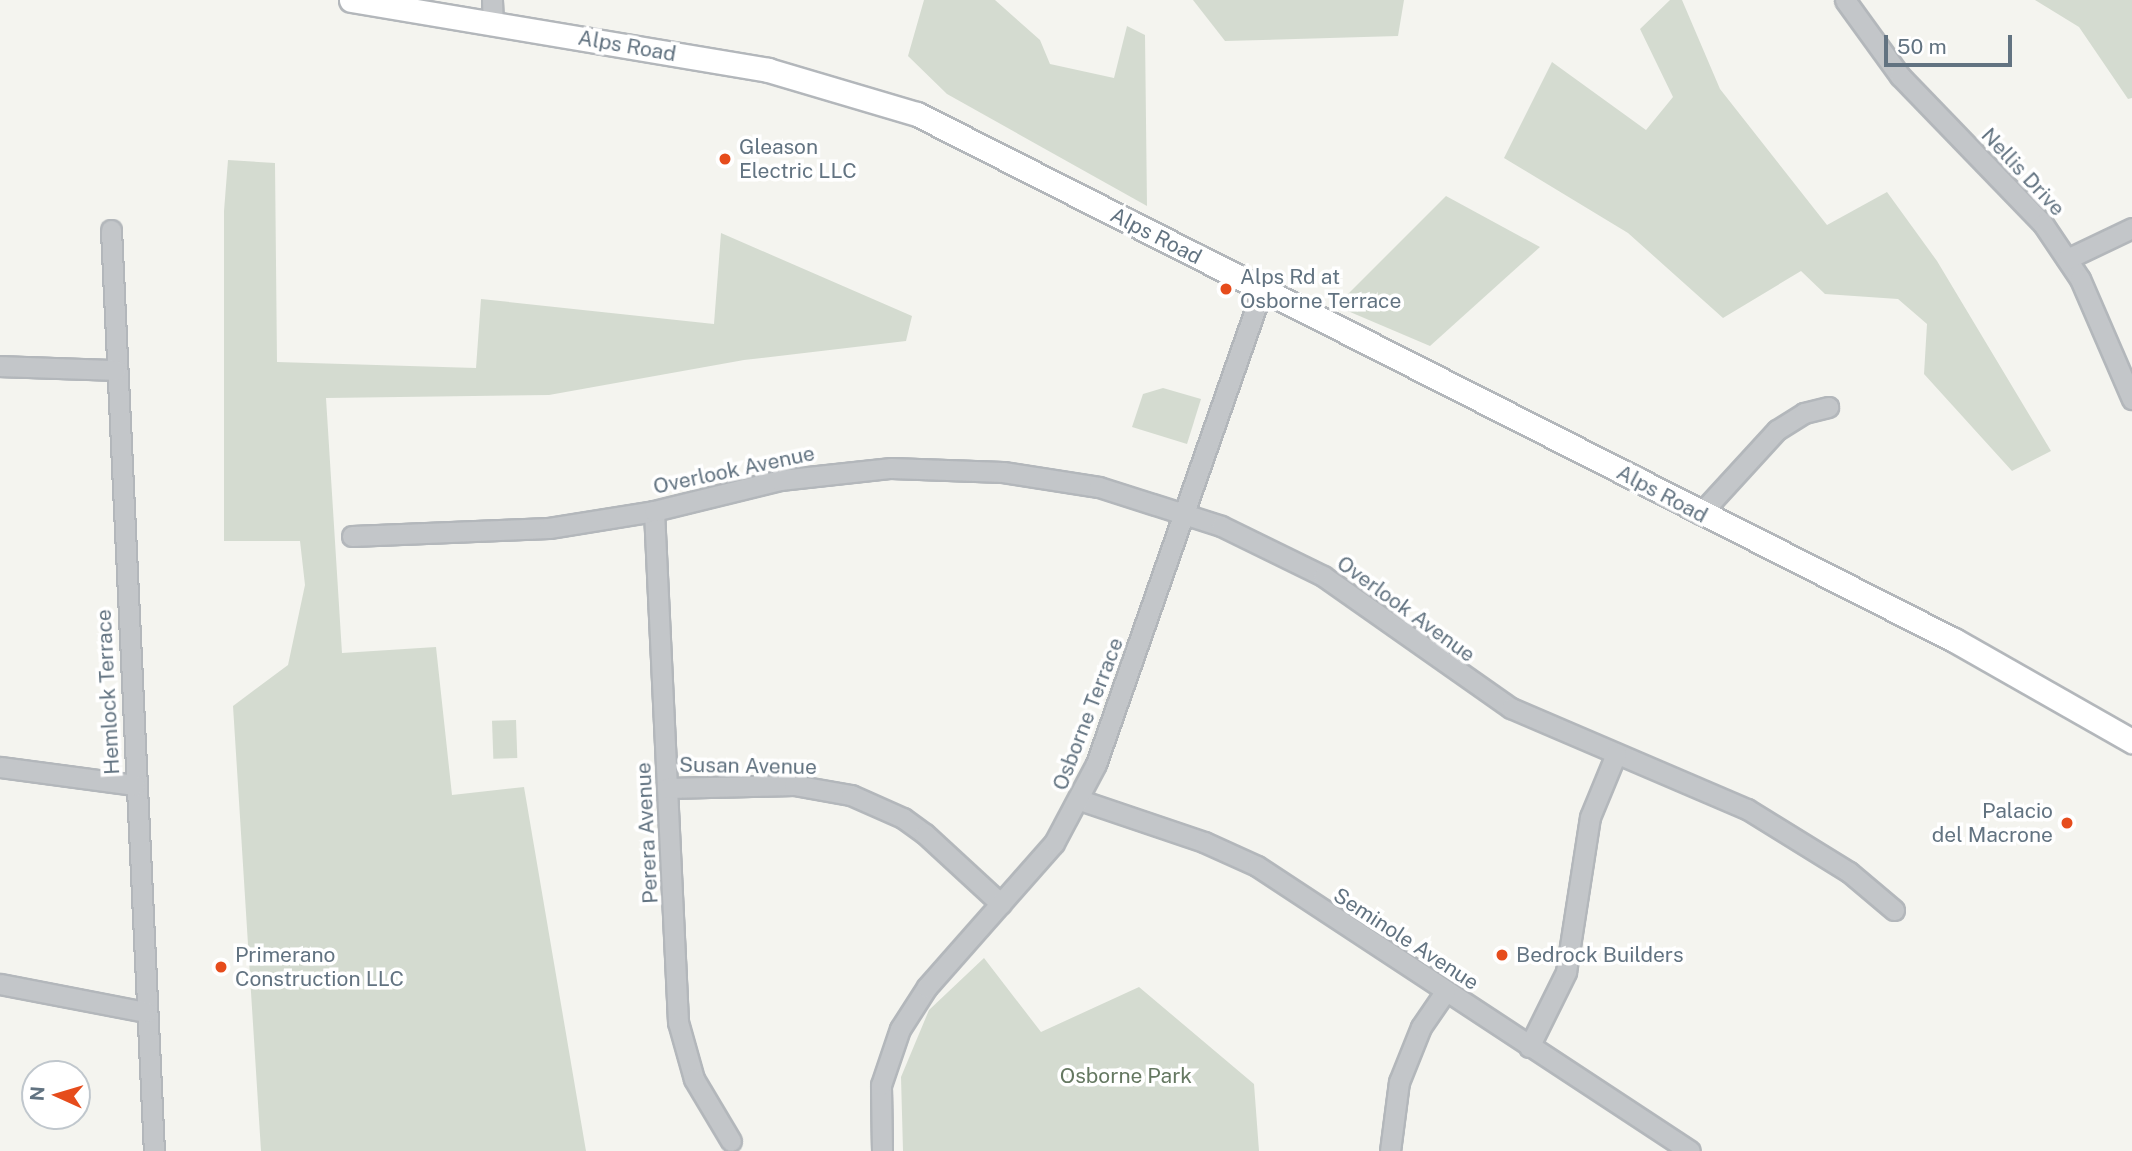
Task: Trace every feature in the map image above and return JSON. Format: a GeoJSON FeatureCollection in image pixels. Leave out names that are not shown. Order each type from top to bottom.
{"type":"FeatureCollection","features":[{"type":"Feature","properties":{"kind":"main road","name":"Alps Road"},"geometry":{"type":"LineString","coordinates":[[351,0],[768,70],[866,96],[954,130],[1700,514],[1954,640],[2132,741]]}},
{"type":"Feature","properties":{"kind":"street"},"geometry":{"type":"LineString","coordinates":[[492,0],[493,23]]}},
{"type":"Feature","properties":{"kind":"street","name":"Nellis Drive"},"geometry":{"type":"LineString","coordinates":[[1845,0],[1880,52],[2034,214],[2067,259],[2093,307],[2132,398]]}},
{"type":"Feature","properties":{"kind":"street"},"geometry":{"type":"LineString","coordinates":[[2067,259],[2132,228]]}},
{"type":"Feature","properties":{"kind":"street","name":"Hemlock Terrace"},"geometry":{"type":"LineString","coordinates":[[111,230],[154,1151]]}},
{"type":"Feature","properties":{"kind":"street","name":"Osborne Terrace"},"geometry":{"type":"LineString","coordinates":[[881,1151],[881,1085],[900,1029],[928,987],[1054,843],[1080,800],[1185,513],[1262,290]]}},
{"type":"Feature","properties":{"kind":"street"},"geometry":{"type":"LineString","coordinates":[[0,366],[116,370]]}},
{"type":"Feature","properties":{"kind":"street"},"geometry":{"type":"LineString","coordinates":[[1700,514],[1777,430],[1804,413],[1828,407]]}},
{"type":"Feature","properties":{"kind":"street","name":"Overlook Avenue"},"geometry":{"type":"LineString","coordinates":[[352,536],[549,528],[654,510],[780,480],[868,470],[947,468],[1099,487],[1185,513],[1323,576],[1370,605],[1477,688],[1535,720],[1747,809],[1849,872],[1894,910]]}},
{"type":"Feature","properties":{"kind":"street","name":"Perera Avenue"},"geometry":{"type":"LineString","coordinates":[[654,510],[678,1022],[694,1079],[731,1141]]}},
{"type":"Feature","properties":{"kind":"street"},"geometry":{"type":"LineString","coordinates":[[1529,1047],[1566,972],[1590,817],[1616,754]]}},
{"type":"Feature","properties":{"kind":"street"},"geometry":{"type":"LineString","coordinates":[[0,767],[135,785]]}},
{"type":"Feature","properties":{"kind":"street","name":"Susan Avenue"},"geometry":{"type":"LineString","coordinates":[[667,788],[793,785],[851,795],[914,826],[1001,904]]}},
{"type":"Feature","properties":{"kind":"street","name":"Seminole Avenue"},"geometry":{"type":"LineString","coordinates":[[1080,800],[1204,842],[1257,866],[1690,1151]]}},
{"type":"Feature","properties":{"kind":"street"},"geometry":{"type":"LineString","coordinates":[[0,984],[146,1012]]}},
{"type":"Feature","properties":{"kind":"street"},"geometry":{"type":"LineString","coordinates":[[1390,1151],[1399,1082],[1421,1027],[1445,992]]}},
{"type":"Feature","properties":{"kind":"green space"},"geometry":{"type":"Polygon","coordinates":[[[924,0],[995,0],[1040,40],[1050,64],[1114,78],[1127,26],[1145,35],[1147,206],[947,94],[908,56],[924,0]]]}},
{"type":"Feature","properties":{"kind":"green space"},"geometry":{"type":"Polygon","coordinates":[[[1193,0],[1404,0],[1398,36],[1225,41],[1193,0]]]}},
{"type":"Feature","properties":{"kind":"green space"},"geometry":{"type":"Polygon","coordinates":[[[1670,0],[1682,0],[1720,89],[1827,225],[1887,192],[1937,261],[2051,451],[2012,471],[1924,374],[1927,324],[1898,299],[1825,294],[1801,271],[1723,318],[1628,233],[1504,158],[1552,62],[1646,130],[1673,97],[1640,29],[1670,0]]]}},
{"type":"Feature","properties":{"kind":"green space"},"geometry":{"type":"Polygon","coordinates":[[[2035,0],[2132,0],[2132,98],[2128,99],[2079,27],[2035,0]]]}},
{"type":"Feature","properties":{"kind":"green space"},"geometry":{"type":"Polygon","coordinates":[[[228,160],[275,163],[277,362],[476,368],[481,299],[714,324],[721,233],[912,316],[906,341],[744,360],[549,395],[326,398],[342,653],[436,647],[452,795],[524,787],[586,1151],[261,1151],[233,706],[288,665],[305,585],[300,541],[224,541],[224,211],[228,160]]]}},
{"type":"Feature","properties":{"kind":"green space"},"geometry":{"type":"Polygon","coordinates":[[[1446,196],[1540,247],[1430,346],[1336,306],[1446,196]]]}},
{"type":"Feature","properties":{"kind":"green space"},"geometry":{"type":"Polygon","coordinates":[[[1163,388],[1201,399],[1187,444],[1132,427],[1143,394],[1163,388]]]}},
{"type":"Feature","properties":{"kind":"green space"},"geometry":{"type":"Polygon","coordinates":[[[516,720],[517,758],[493,759],[492,721],[516,720]]]}},
{"type":"Feature","properties":{"kind":"green space","name":"Osborne Park"},"geometry":{"type":"Polygon","coordinates":[[[984,958],[1041,1032],[1139,987],[1254,1084],[1259,1151],[903,1151],[901,1077],[929,1010],[984,958]]]}},
{"type":"Feature","properties":{"kind":"place","name":"Gleason Electric LLC"},"geometry":{"type":"Point","coordinates":[725,159]}},
{"type":"Feature","properties":{"kind":"place","name":"Alps Rd at Osborne Terrace"},"geometry":{"type":"Point","coordinates":[1226,289]}},
{"type":"Feature","properties":{"kind":"place","name":"Palacio del Macrone"},"geometry":{"type":"Point","coordinates":[2067,823]}},
{"type":"Feature","properties":{"kind":"place","name":"Bedrock Builders"},"geometry":{"type":"Point","coordinates":[1502,955]}},
{"type":"Feature","properties":{"kind":"place","name":"Primerano Construction LLC"},"geometry":{"type":"Point","coordinates":[221,967]}}]}
